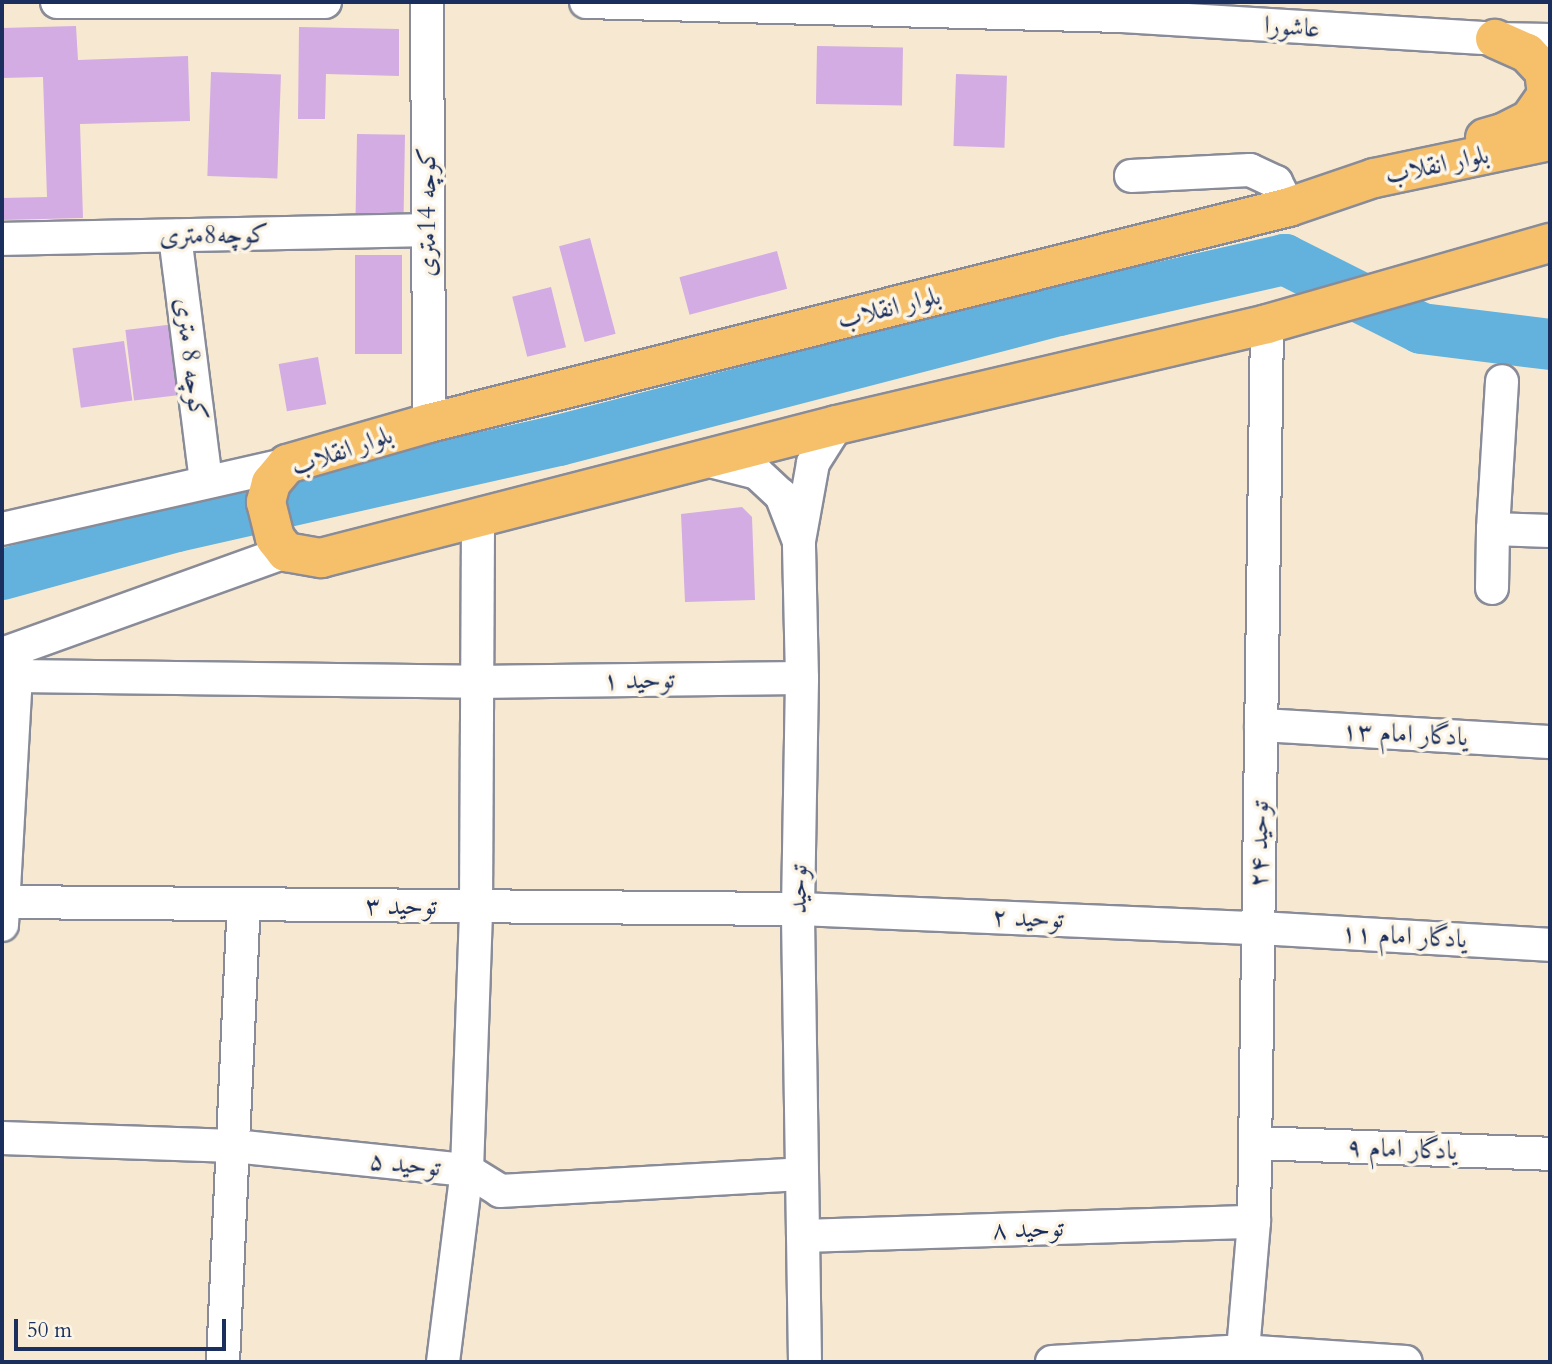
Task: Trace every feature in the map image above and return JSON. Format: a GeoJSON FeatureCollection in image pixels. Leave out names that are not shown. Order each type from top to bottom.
{"type":"FeatureCollection","features":[{"type":"Feature","properties":{"kind":"main road"},"geometry":{"type":"LineString","coordinates":[[1374,178],[1466,143],[1503,133],[1530,119],[1547,95],[1544,71],[1527,53],[1494,39]]}},
{"type":"Feature","properties":{"kind":"main road","name":"بلوار انقلاب"},"geometry":{"type":"LineString","coordinates":[[281,545],[265,502],[279,474],[429,423],[1289,207],[1374,178],[1550,141]]}},
{"type":"Feature","properties":{"kind":"main road"},"geometry":{"type":"LineString","coordinates":[[281,545],[321,558],[837,425],[1267,324],[1408,286],[1550,243]]}},
{"type":"Feature","properties":{"kind":"street"},"geometry":{"type":"LineString","coordinates":[[57,2],[325,2]]}},
{"type":"Feature","properties":{"kind":"street","name":"کوچه 14متری"},"geometry":{"type":"LineString","coordinates":[[427,2],[429,423]]}},
{"type":"Feature","properties":{"kind":"street","name":"عاشورا"},"geometry":{"type":"LineString","coordinates":[[586,2],[1122,9],[1494,39],[1550,40]]}},
{"type":"Feature","properties":{"kind":"street"},"geometry":{"type":"LineString","coordinates":[[1131,176],[1250,170],[1276,182],[1289,207]]}},
{"type":"Feature","properties":{"kind":"street","name":"کوچه8متری"},"geometry":{"type":"LineString","coordinates":[[2,239],[427,230]]}},
{"type":"Feature","properties":{"kind":"street","name":"کوچه 8 متری"},"geometry":{"type":"LineString","coordinates":[[175,236],[206,481]]}},
{"type":"Feature","properties":{"kind":"street","name":"توحید ۲۴"},"geometry":{"type":"LineString","coordinates":[[1242,1356],[1254,1222],[1267,324]]}},
{"type":"Feature","properties":{"kind":"street"},"geometry":{"type":"LineString","coordinates":[[1492,588],[1502,381]]}},
{"type":"Feature","properties":{"kind":"street","name":"توحید"},"geometry":{"type":"LineString","coordinates":[[805,1362],[798,909],[802,678],[799,541],[813,464],[837,425]]}},
{"type":"Feature","properties":{"kind":"street"},"geometry":{"type":"LineString","coordinates":[[706,460],[757,473],[781,495],[799,541]]}},
{"type":"Feature","properties":{"kind":"street"},"geometry":{"type":"LineString","coordinates":[[2,529],[206,481],[279,474]]}},
{"type":"Feature","properties":{"kind":"street"},"geometry":{"type":"LineString","coordinates":[[443,1362],[467,1170],[475,906],[478,519]]}},
{"type":"Feature","properties":{"kind":"street"},"geometry":{"type":"LineString","coordinates":[[1493,529],[1550,531]]}},
{"type":"Feature","properties":{"kind":"street"},"geometry":{"type":"LineString","coordinates":[[3,913],[12,659],[281,545]]}},
{"type":"Feature","properties":{"kind":"street","name":"توحید ۱"},"geometry":{"type":"LineString","coordinates":[[12,659],[477,682],[802,678]]}},
{"type":"Feature","properties":{"kind":"street","name":"یادگار امام ۱۳"},"geometry":{"type":"LineString","coordinates":[[1261,725],[1550,742]]}},
{"type":"Feature","properties":{"kind":"street"},"geometry":{"type":"LineString","coordinates":[[223,1362],[244,905]]}},
{"type":"Feature","properties":{"kind":"street","name":"توحید ۳"},"geometry":{"type":"LineString","coordinates":[[3,913],[244,905],[798,909]]}},
{"type":"Feature","properties":{"kind":"street","name":"توحید ۲"},"geometry":{"type":"LineString","coordinates":[[798,909],[1258,928]]}},
{"type":"Feature","properties":{"kind":"street","name":"یادگار امام ۱۱"},"geometry":{"type":"LineString","coordinates":[[1258,928],[1550,945]]}},
{"type":"Feature","properties":{"kind":"street","name":"توحید ۵"},"geometry":{"type":"LineString","coordinates":[[2,1138],[233,1146],[467,1170],[500,1191],[802,1174]]}},
{"type":"Feature","properties":{"kind":"street","name":"یادگار امام ۹"},"geometry":{"type":"LineString","coordinates":[[1255,1143],[1550,1154]]}},
{"type":"Feature","properties":{"kind":"street","name":"توحید ۸"},"geometry":{"type":"LineString","coordinates":[[803,1236],[1254,1222]]}},
{"type":"Feature","properties":{"kind":"street"},"geometry":{"type":"LineString","coordinates":[[1052,1362],[1242,1356],[1406,1362]]}},
{"type":"Feature","properties":{"kind":"building"},"geometry":{"type":"Polygon","coordinates":[[[76,26],[78,60],[188,56],[190,121],[80,124],[83,218],[2,220],[2,198],[47,197],[43,77],[2,78],[2,28],[76,26]]]}},
{"type":"Feature","properties":{"kind":"building"},"geometry":{"type":"Polygon","coordinates":[[[299,27],[399,29],[399,76],[326,74],[325,119],[298,119],[299,27]]]}},
{"type":"Feature","properties":{"kind":"building"},"geometry":{"type":"Polygon","coordinates":[[[817,46],[903,48],[902,105],[816,104],[817,46]]]}},
{"type":"Feature","properties":{"kind":"building"},"geometry":{"type":"Polygon","coordinates":[[[211,72],[281,74],[277,178],[207,176],[211,72]]]}},
{"type":"Feature","properties":{"kind":"building"},"geometry":{"type":"Polygon","coordinates":[[[956,74],[1007,76],[1004,148],[953,146],[956,74]]]}},
{"type":"Feature","properties":{"kind":"building"},"geometry":{"type":"Polygon","coordinates":[[[357,134],[405,135],[404,219],[356,218],[357,134]]]}},
{"type":"Feature","properties":{"kind":"building"},"geometry":{"type":"Polygon","coordinates":[[[590,238],[616,334],[585,342],[559,246],[590,238]]]}},
{"type":"Feature","properties":{"kind":"building"},"geometry":{"type":"Polygon","coordinates":[[[777,251],[787,289],[690,315],[679,277],[777,251]]]}},
{"type":"Feature","properties":{"kind":"building"},"geometry":{"type":"Polygon","coordinates":[[[355,255],[402,255],[402,354],[355,354],[355,255]]]}},
{"type":"Feature","properties":{"kind":"building"},"geometry":{"type":"Polygon","coordinates":[[[551,287],[566,347],[527,357],[512,297],[551,287]]]}},
{"type":"Feature","properties":{"kind":"building"},"geometry":{"type":"Polygon","coordinates":[[[175,324],[184,394],[134,401],[125,330],[175,324]]]}},
{"type":"Feature","properties":{"kind":"building"},"geometry":{"type":"Polygon","coordinates":[[[124,341],[132,400],[81,408],[73,348],[124,341]]]}},
{"type":"Feature","properties":{"kind":"building"},"geometry":{"type":"Polygon","coordinates":[[[318,357],[326,404],[287,411],[279,364],[318,357]]]}},
{"type":"Feature","properties":{"kind":"building"},"geometry":{"type":"Polygon","coordinates":[[[742,507],[752,517],[755,600],[685,602],[681,514],[742,507]]]}},
{"type":"Feature","properties":{"kind":"waterway"},"geometry":{"type":"LineString","coordinates":[[2,574],[176,526],[558,440],[1058,310],[1284,259],[1421,328],[1550,344]]}}]}
